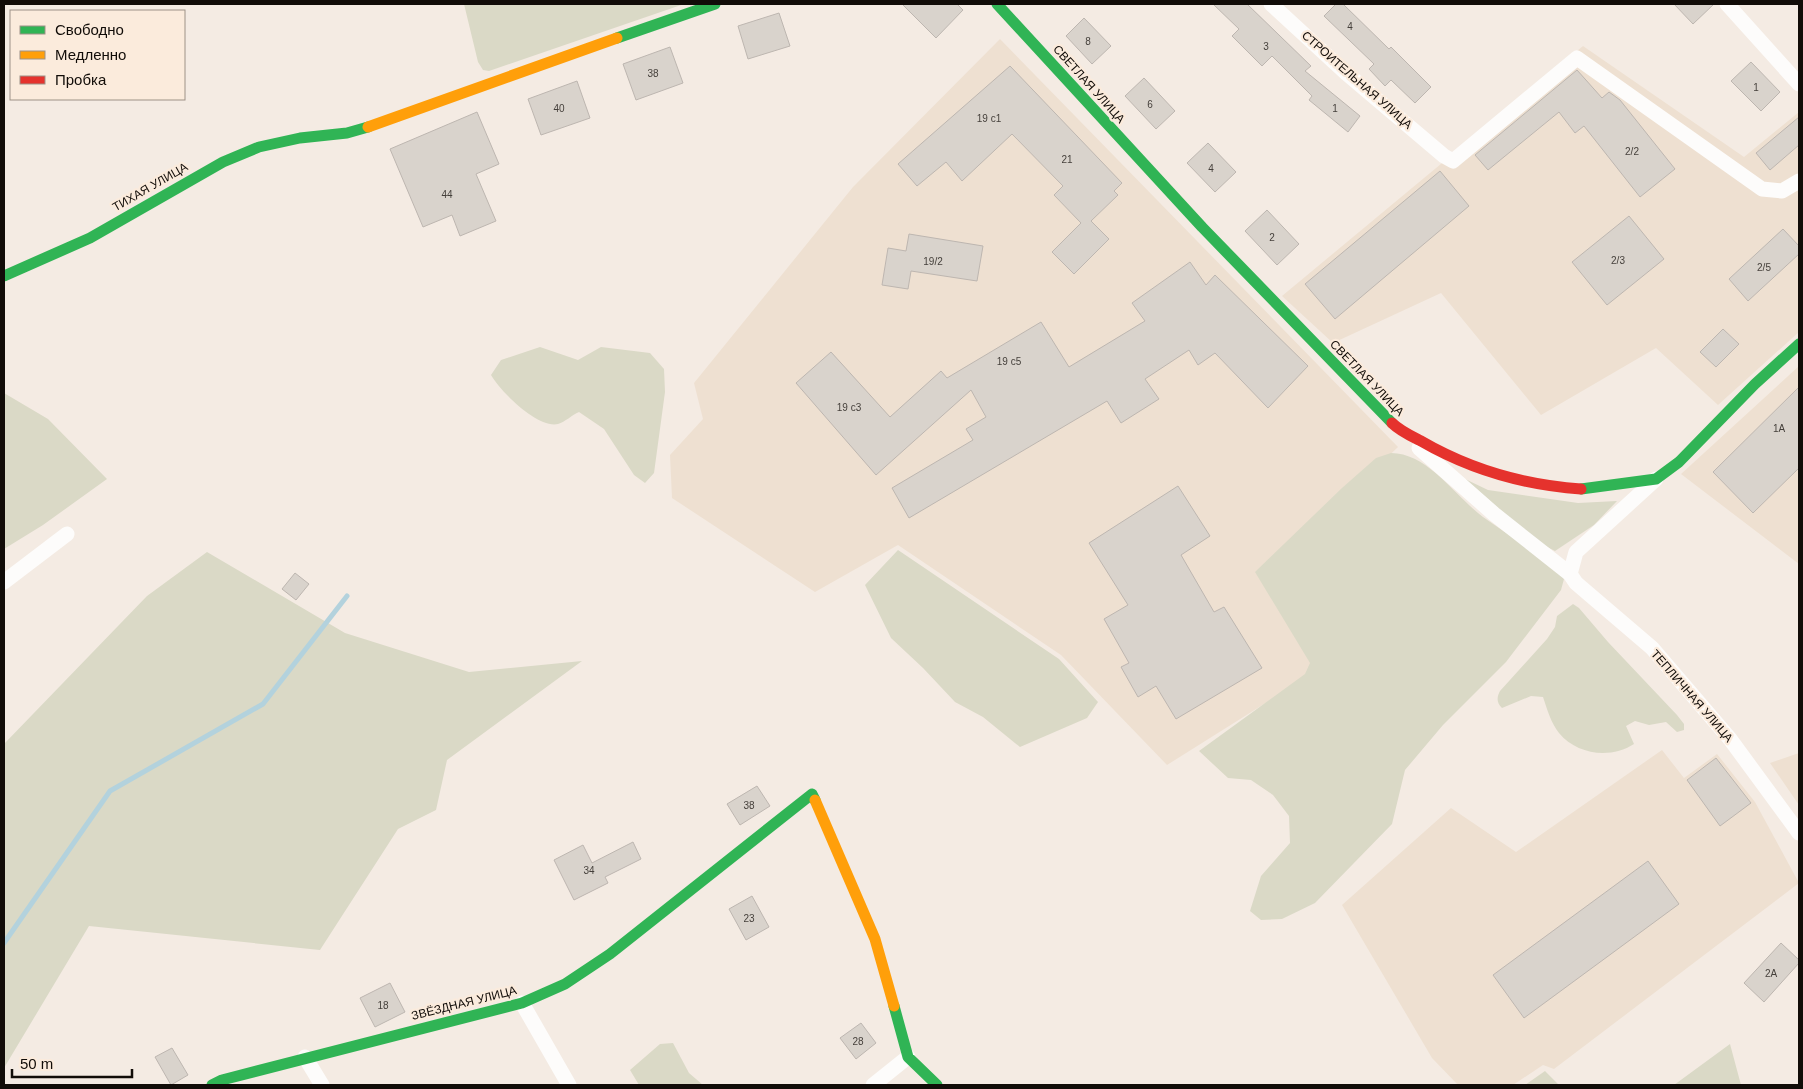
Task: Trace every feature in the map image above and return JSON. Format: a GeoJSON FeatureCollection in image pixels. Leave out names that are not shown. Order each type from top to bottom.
{"type":"FeatureCollection","features":[{"type":"Feature","properties":{"kind":"street","name":"ТИХАЯ УЛИЦА"},"geometry":{"type":"LineString","coordinates":[[4,276],[90,238],[223,162],[259,147],[300,138],[315,138],[376,125],[482,85],[715,4]]}},
{"type":"Feature","properties":{"kind":"street","name":"СВЕТЛАЯ УЛИЦА"},"geometry":{"type":"LineString","coordinates":[[997,4],[1195,220],[1396,427],[1446,456],[1500,477],[1550,487],[1585,489],[1656,479],[1679,462],[1755,384],[1799,344]]}},
{"type":"Feature","properties":{"kind":"street","name":"СТРОИТЕЛЬНАЯ УЛИЦА"},"geometry":{"type":"LineString","coordinates":[[1271,4],[1346,73],[1444,156],[1453,160],[1577,58],[1762,189],[1782,191],[1799,180]]}},
{"type":"Feature","properties":{"kind":"street"},"geometry":{"type":"LineString","coordinates":[[1727,4],[1799,84]]}},
{"type":"Feature","properties":{"kind":"street","name":"ТЕПЛИЧНАЯ УЛИЦА"},"geometry":{"type":"LineString","coordinates":[[1396,427],[1494,514],[1570,574],[1576,583],[1652,648],[1730,739],[1799,833]]}},
{"type":"Feature","properties":{"kind":"street"},"geometry":{"type":"LineString","coordinates":[[1570,574],[1576,552],[1656,479]]}},
{"type":"Feature","properties":{"kind":"street"},"geometry":{"type":"LineString","coordinates":[[4,582],[67,534]]}},
{"type":"Feature","properties":{"kind":"street","name":"ЗВЁЗДНАЯ УЛИЦА"},"geometry":{"type":"LineString","coordinates":[[212,1085],[222,1080],[305,1057],[522,1003],[565,984],[610,954],[812,794],[875,939],[908,1057]]}},
{"type":"Feature","properties":{"kind":"street"},"geometry":{"type":"LineString","coordinates":[[522,1003],[569,1085]]}},
{"type":"Feature","properties":{"kind":"street"},"geometry":{"type":"LineString","coordinates":[[305,1057],[322,1085]]}},
{"type":"Feature","properties":{"kind":"street"},"geometry":{"type":"LineString","coordinates":[[873,1085],[908,1057],[937,1085]]}},
{"type":"Feature","properties":{"kind":"shaded area"},"geometry":{"type":"Polygon","coordinates":[[[1000,39],[1398,447],[1264,575],[1320,669],[1167,765],[1061,655],[898,545],[815,592],[672,498],[670,455],[703,419],[694,383],[853,187],[1000,39]]]}},
{"type":"Feature","properties":{"kind":"shaded area"},"geometry":{"type":"Polygon","coordinates":[[[1583,46],[1744,157],[1799,112],[1799,332],[1718,405],[1656,348],[1541,415],[1441,293],[1333,343],[1282,296],[1583,46]]]}},
{"type":"Feature","properties":{"kind":"shaded area"},"geometry":{"type":"Polygon","coordinates":[[[1799,366],[1799,564],[1681,474],[1799,366]]]}},
{"type":"Feature","properties":{"kind":"shaded area"},"geometry":{"type":"Polygon","coordinates":[[[1662,750],[1684,778],[1717,754],[1755,802],[1799,883],[1554,1069],[1543,1065],[1513,1085],[1458,1085],[1432,1058],[1342,905],[1451,808],[1516,852],[1662,750]]]}},
{"type":"Feature","properties":{"kind":"shaded area"},"geometry":{"type":"Polygon","coordinates":[[[1799,753],[1799,805],[1770,763],[1799,753]]]}},
{"type":"Feature","properties":{"kind":"green space"},"geometry":{"type":"Polygon","coordinates":[[[464,4],[684,4],[489,71],[483,70],[478,62],[464,4]]]}},
{"type":"Feature","properties":{"kind":"green space"},"geometry":{"type":"Polygon","coordinates":[[[540,347],[578,360],[601,347],[650,353],[664,369],[665,392],[654,473],[645,483],[634,475],[604,429],[579,412],[558,424],[540,421],[511,399],[491,375],[501,360],[540,347]]]}},
{"type":"Feature","properties":{"kind":"green space"},"geometry":{"type":"Polygon","coordinates":[[[4,393],[48,419],[107,479],[43,525],[4,549],[4,393]]]}},
{"type":"Feature","properties":{"kind":"green space"},"geometry":{"type":"Polygon","coordinates":[[[1391,453],[1417,460],[1429,468],[1483,517],[1556,567],[1564,579],[1561,590],[1506,662],[1443,725],[1405,770],[1392,824],[1315,903],[1282,919],[1261,920],[1250,911],[1261,876],[1290,843],[1289,816],[1273,795],[1251,780],[1228,778],[1199,751],[1305,674],[1310,663],[1255,572],[1376,458],[1391,453]]]}},
{"type":"Feature","properties":{"kind":"green space"},"geometry":{"type":"Polygon","coordinates":[[[1465,479],[1488,490],[1578,503],[1617,501],[1594,525],[1555,551],[1537,542],[1465,479]]]}},
{"type":"Feature","properties":{"kind":"green space"},"geometry":{"type":"Polygon","coordinates":[[[898,550],[1059,659],[1098,702],[1087,718],[1020,747],[983,717],[955,702],[891,638],[865,585],[898,550]]]}},
{"type":"Feature","properties":{"kind":"green space"},"geometry":{"type":"Polygon","coordinates":[[[207,552],[345,633],[469,672],[582,661],[447,760],[436,810],[398,829],[320,950],[89,926],[4,1068],[4,744],[147,596],[207,552]]]}},
{"type":"Feature","properties":{"kind":"green space"},"geometry":{"type":"Polygon","coordinates":[[[1573,604],[1579,608],[1608,642],[1677,715],[1684,724],[1684,730],[1677,732],[1666,722],[1649,725],[1635,721],[1626,726],[1634,744],[1615,752],[1595,752],[1575,746],[1559,733],[1551,720],[1543,697],[1531,696],[1502,708],[1498,700],[1500,691],[1547,639],[1555,627],[1557,616],[1573,604]]]}},
{"type":"Feature","properties":{"kind":"green space"},"geometry":{"type":"Polygon","coordinates":[[[673,1043],[689,1073],[703,1085],[639,1085],[630,1070],[660,1044],[673,1043]]]}},
{"type":"Feature","properties":{"kind":"green space"},"geometry":{"type":"Polygon","coordinates":[[[1730,1044],[1741,1085],[1674,1085],[1730,1044]]]}},
{"type":"Feature","properties":{"kind":"green space"},"geometry":{"type":"Polygon","coordinates":[[[1545,1071],[1559,1085],[1525,1085],[1545,1071]]]}},
{"type":"Feature","properties":{"kind":"building"},"geometry":{"type":"Polygon","coordinates":[[[902,4],[957,4],[963,10],[936,38],[902,4]]]}},
{"type":"Feature","properties":{"kind":"building"},"geometry":{"type":"Polygon","coordinates":[[[1213,4],[1247,4],[1311,66],[1305,71],[1360,116],[1348,132],[1309,100],[1312,96],[1272,56],[1262,66],[1232,36],[1239,29],[1213,4]]]}},
{"type":"Feature","properties":{"kind":"building"},"geometry":{"type":"Polygon","coordinates":[[[1336,4],[1343,4],[1389,49],[1391,47],[1431,87],[1415,103],[1391,80],[1385,86],[1369,69],[1374,64],[1324,16],[1336,4]]]}},
{"type":"Feature","properties":{"kind":"building"},"geometry":{"type":"Polygon","coordinates":[[[1674,4],[1714,4],[1693,24],[1674,4]]]}},
{"type":"Feature","properties":{"kind":"building"},"geometry":{"type":"Polygon","coordinates":[[[779,13],[790,46],[748,59],[738,26],[779,13]]]}},
{"type":"Feature","properties":{"kind":"building"},"geometry":{"type":"Polygon","coordinates":[[[1084,18],[1111,46],[1092,64],[1066,36],[1084,18]]]}},
{"type":"Feature","properties":{"kind":"building"},"geometry":{"type":"Polygon","coordinates":[[[670,47],[683,83],[636,100],[623,64],[670,47]]]}},
{"type":"Feature","properties":{"kind":"building"},"geometry":{"type":"Polygon","coordinates":[[[1751,62],[1780,92],[1761,111],[1731,81],[1751,62]]]}},
{"type":"Feature","properties":{"kind":"building"},"geometry":{"type":"Polygon","coordinates":[[[1010,66],[1122,183],[1114,191],[1118,195],[1091,221],[1109,239],[1074,274],[1052,252],[1081,223],[1054,195],[1063,186],[1012,134],[962,181],[946,162],[917,186],[898,164],[1010,66]]]}},
{"type":"Feature","properties":{"kind":"building"},"geometry":{"type":"Polygon","coordinates":[[[1577,70],[1602,98],[1609,92],[1620,100],[1675,169],[1640,197],[1584,126],[1575,133],[1559,112],[1488,170],[1475,155],[1577,70]]]}},
{"type":"Feature","properties":{"kind":"building"},"geometry":{"type":"Polygon","coordinates":[[[1144,78],[1175,111],[1156,129],[1125,96],[1144,78]]]}},
{"type":"Feature","properties":{"kind":"building"},"geometry":{"type":"Polygon","coordinates":[[[577,81],[590,118],[541,135],[528,99],[577,81]]]}},
{"type":"Feature","properties":{"kind":"building"},"geometry":{"type":"Polygon","coordinates":[[[477,112],[499,164],[476,174],[496,221],[460,236],[452,215],[423,227],[390,149],[477,112]]]}},
{"type":"Feature","properties":{"kind":"building"},"geometry":{"type":"Polygon","coordinates":[[[1799,117],[1799,145],[1770,170],[1756,153],[1799,117]]]}},
{"type":"Feature","properties":{"kind":"building"},"geometry":{"type":"Polygon","coordinates":[[[1208,143],[1236,172],[1215,192],[1187,163],[1208,143]]]}},
{"type":"Feature","properties":{"kind":"building"},"geometry":{"type":"Polygon","coordinates":[[[1440,171],[1469,206],[1335,319],[1305,284],[1440,171]]]}},
{"type":"Feature","properties":{"kind":"building"},"geometry":{"type":"Polygon","coordinates":[[[1267,210],[1299,244],[1277,265],[1245,231],[1267,210]]]}},
{"type":"Feature","properties":{"kind":"building"},"geometry":{"type":"Polygon","coordinates":[[[1629,216],[1664,259],[1607,305],[1572,262],[1629,216]]]}},
{"type":"Feature","properties":{"kind":"building"},"geometry":{"type":"Polygon","coordinates":[[[1783,229],[1799,246],[1799,254],[1748,301],[1729,279],[1783,229]]]}},
{"type":"Feature","properties":{"kind":"building"},"geometry":{"type":"Polygon","coordinates":[[[909,234],[983,246],[977,281],[911,271],[908,289],[882,285],[888,248],[906,251],[909,234]]]}},
{"type":"Feature","properties":{"kind":"building"},"geometry":{"type":"Polygon","coordinates":[[[1190,262],[1206,285],[1215,275],[1308,366],[1268,408],[1215,353],[1198,365],[1189,350],[1145,379],[1159,399],[1121,423],[1107,401],[909,518],[892,488],[973,440],[966,429],[986,417],[971,390],[876,475],[796,383],[831,352],[890,417],[941,371],[947,378],[1041,322],[1069,367],[1145,321],[1132,303],[1190,262]]]}},
{"type":"Feature","properties":{"kind":"building"},"geometry":{"type":"Polygon","coordinates":[[[1723,329],[1739,344],[1716,367],[1700,352],[1723,329]]]}},
{"type":"Feature","properties":{"kind":"building"},"geometry":{"type":"Polygon","coordinates":[[[1799,387],[1799,468],[1753,513],[1713,472],[1799,387]]]}},
{"type":"Feature","properties":{"kind":"building"},"geometry":{"type":"Polygon","coordinates":[[[1178,486],[1210,536],[1181,555],[1214,612],[1224,607],[1262,668],[1176,719],[1156,686],[1138,697],[1121,667],[1129,663],[1104,619],[1128,605],[1089,543],[1178,486]]]}},
{"type":"Feature","properties":{"kind":"building"},"geometry":{"type":"Polygon","coordinates":[[[295,573],[309,584],[296,600],[282,589],[295,573]]]}},
{"type":"Feature","properties":{"kind":"building"},"geometry":{"type":"Polygon","coordinates":[[[1716,758],[1751,803],[1720,826],[1687,780],[1716,758]]]}},
{"type":"Feature","properties":{"kind":"building"},"geometry":{"type":"Polygon","coordinates":[[[757,786],[770,806],[740,825],[727,804],[757,786]]]}},
{"type":"Feature","properties":{"kind":"building"},"geometry":{"type":"Polygon","coordinates":[[[633,842],[641,859],[605,877],[608,883],[574,900],[554,860],[583,845],[592,863],[633,842]]]}},
{"type":"Feature","properties":{"kind":"building"},"geometry":{"type":"Polygon","coordinates":[[[1648,861],[1679,904],[1524,1018],[1493,975],[1648,861]]]}},
{"type":"Feature","properties":{"kind":"building"},"geometry":{"type":"Polygon","coordinates":[[[752,896],[769,927],[746,940],[729,909],[752,896]]]}},
{"type":"Feature","properties":{"kind":"building"},"geometry":{"type":"Polygon","coordinates":[[[1781,943],[1799,960],[1799,963],[1764,1002],[1744,983],[1781,943]]]}},
{"type":"Feature","properties":{"kind":"building"},"geometry":{"type":"Polygon","coordinates":[[[390,983],[405,1012],[375,1027],[360,998],[390,983]]]}},
{"type":"Feature","properties":{"kind":"building"},"geometry":{"type":"Polygon","coordinates":[[[861,1023],[876,1043],[856,1059],[840,1038],[861,1023]]]}},
{"type":"Feature","properties":{"kind":"building"},"geometry":{"type":"Polygon","coordinates":[[[172,1048],[188,1075],[171,1085],[155,1057],[172,1048]]]}},
{"type":"Feature","properties":{"kind":"waterway"},"geometry":{"type":"LineString","coordinates":[[4,943],[110,791],[263,704],[347,596]]}},
{"type":"Feature","properties":{"kind":"traffic: fast"},"geometry":{"type":"LineString","coordinates":[[617,38],[715,4]]}},
{"type":"Feature","properties":{"kind":"traffic: fast"},"geometry":{"type":"LineString","coordinates":[[997,4],[1202,227],[1392,423]]}},
{"type":"Feature","properties":{"kind":"traffic: fast"},"geometry":{"type":"LineString","coordinates":[[4,276],[90,238],[223,162],[259,147],[300,138],[347,133],[368,127]]}},
{"type":"Feature","properties":{"kind":"traffic: fast"},"geometry":{"type":"LineString","coordinates":[[1581,489],[1656,479],[1679,462],[1755,384],[1799,344]]}},
{"type":"Feature","properties":{"kind":"traffic: fast"},"geometry":{"type":"LineString","coordinates":[[212,1085],[222,1080],[522,1003],[565,984],[610,954],[812,794],[815,800]]}},
{"type":"Feature","properties":{"kind":"traffic: fast"},"geometry":{"type":"LineString","coordinates":[[894,1006],[908,1057],[937,1085]]}},
{"type":"Feature","properties":{"kind":"traffic: slow"},"geometry":{"type":"LineString","coordinates":[[368,127],[617,38]]}},
{"type":"Feature","properties":{"kind":"traffic: slow"},"geometry":{"type":"LineString","coordinates":[[815,800],[875,939],[894,1006]]}},
{"type":"Feature","properties":{"kind":"traffic: jam"},"geometry":{"type":"LineString","coordinates":[[1392,423],[1406,433],[1440,451],[1479,468],[1519,480],[1581,489]]}}]}
